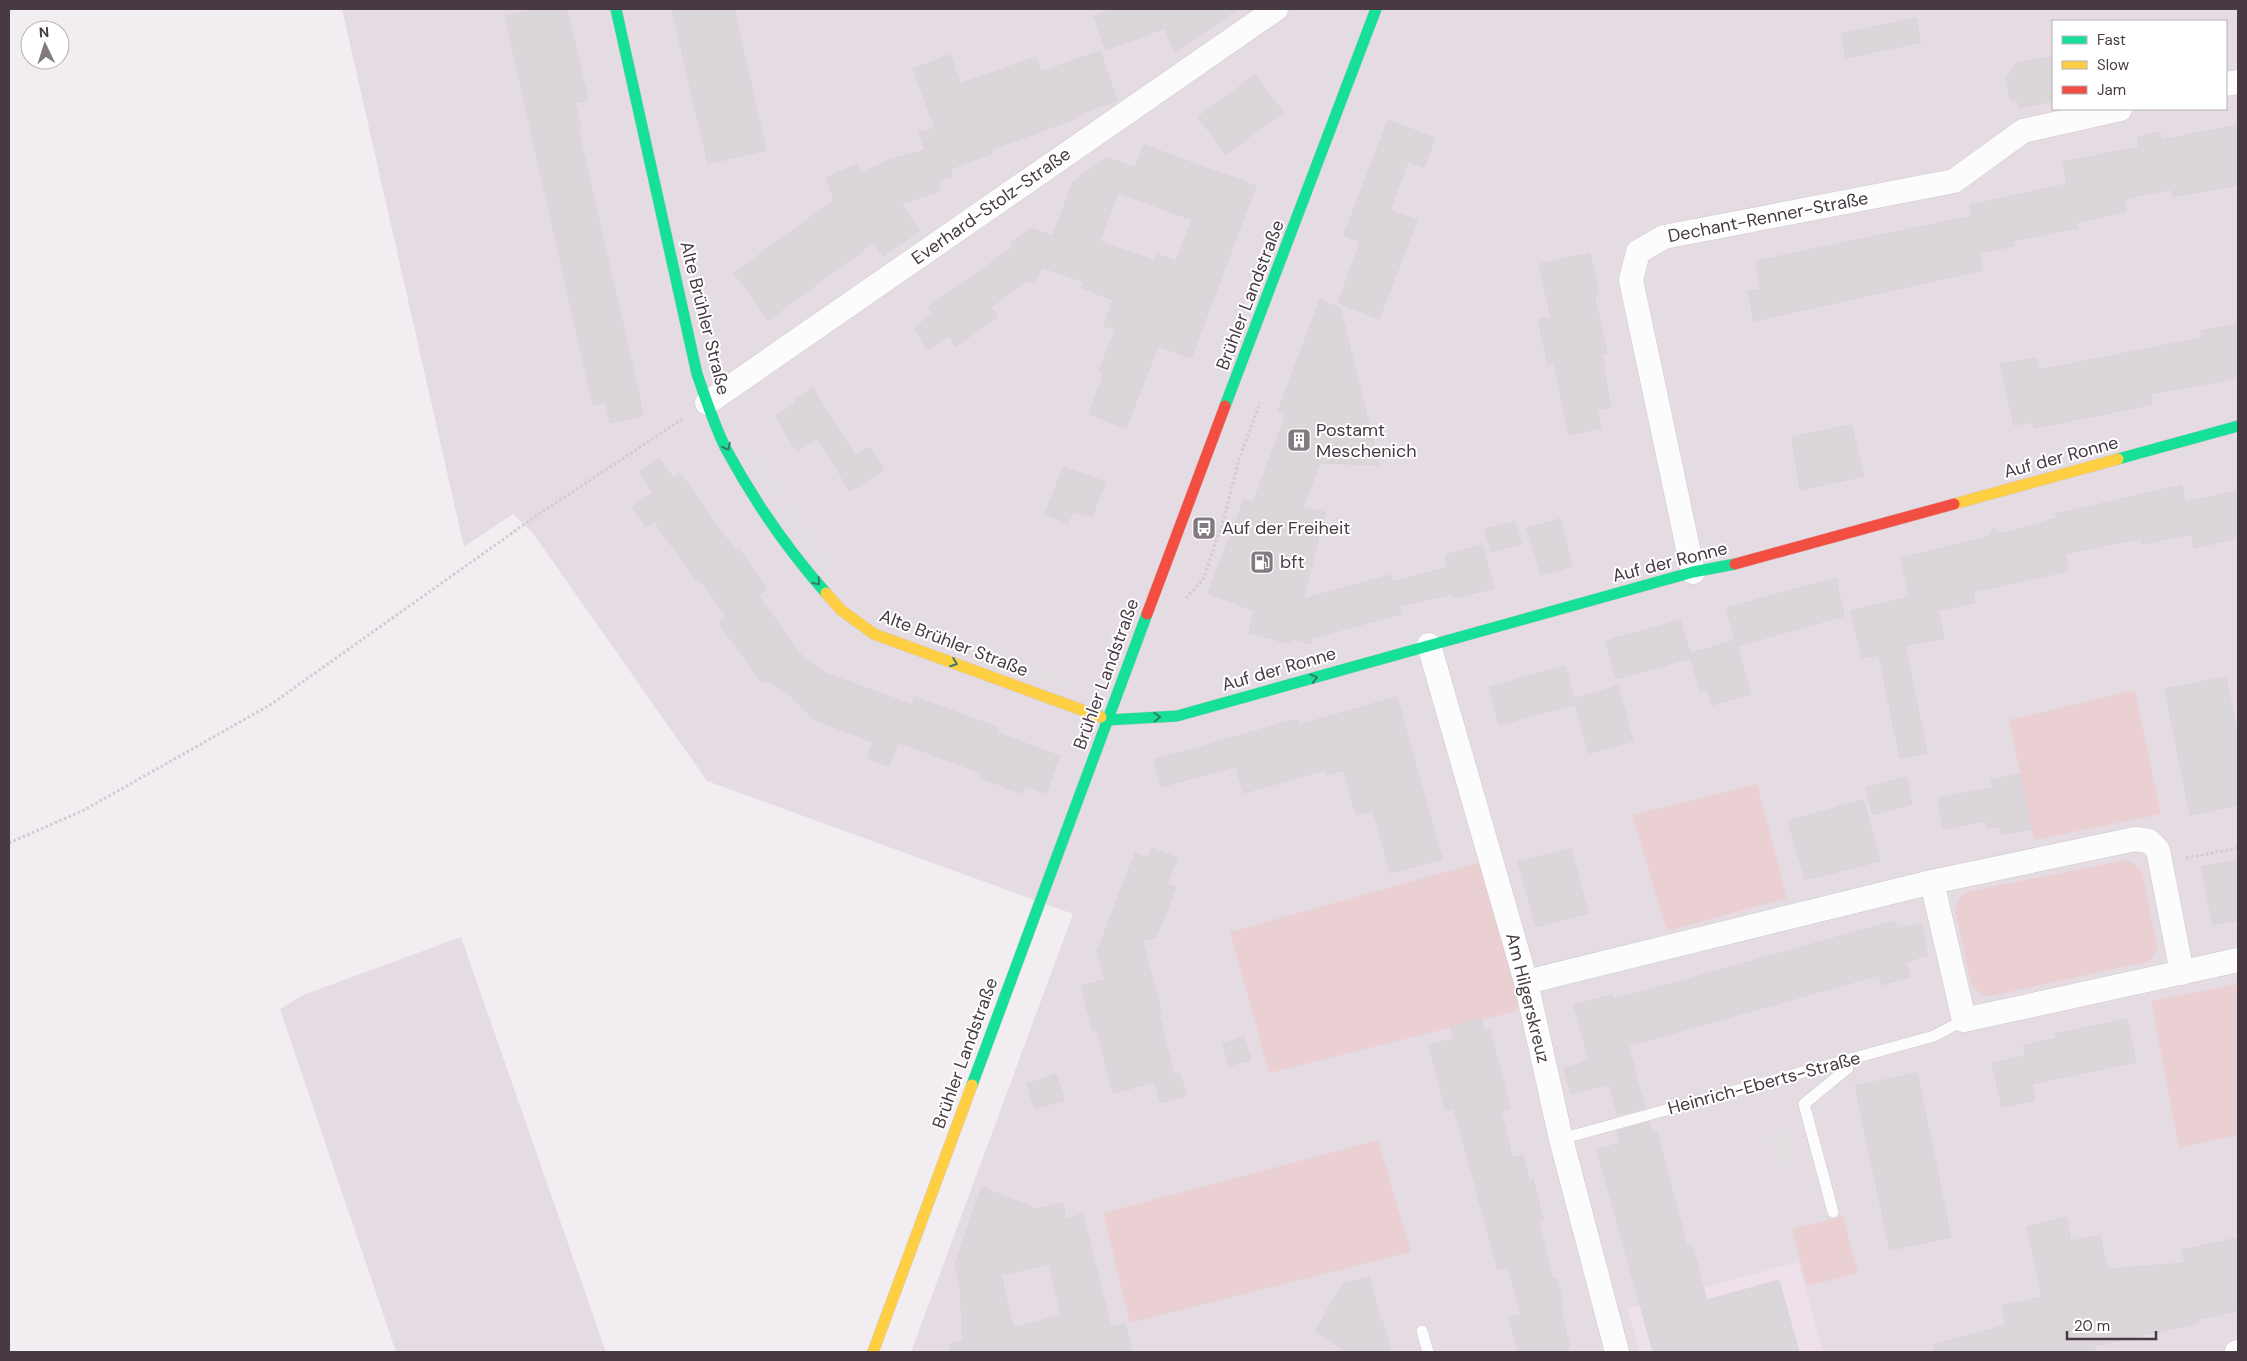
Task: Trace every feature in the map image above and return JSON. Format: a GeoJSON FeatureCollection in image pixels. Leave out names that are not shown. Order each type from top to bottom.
{"type":"FeatureCollection","features":[{"type":"Feature","properties":{"kind":"street","name":"Alte Brühler Straße"},"geometry":{"type":"LineString","coordinates":[[616,9],[697,374],[726,448],[770,518],[814,579],[840,610],[874,634],[1108,720]]}},
{"type":"Feature","properties":{"kind":"street","name":"Everhard-Stolz-Straße"},"geometry":{"type":"LineString","coordinates":[[707,403],[1276,9]]}},
{"type":"Feature","properties":{"kind":"street","name":"Brühler Landstraße"},"geometry":{"type":"LineString","coordinates":[[872,1352],[1179,526],[1376,9]]}},
{"type":"Feature","properties":{"kind":"street","name":"Dechant-Renner-Straße"},"geometry":{"type":"LineString","coordinates":[[1693,572],[1631,280],[1638,252],[1664,237],[1954,180],[2023,131],[2116,110]]}},
{"type":"Feature","properties":{"kind":"street","name":"Auf der Ronne"},"geometry":{"type":"LineString","coordinates":[[1108,720],[1177,716],[1693,572],[1741,563],[2238,426]]}},
{"type":"Feature","properties":{"kind":"street","name":"Am Hilgerskreuz"},"geometry":{"type":"LineString","coordinates":[[1429,645],[1526,982],[1561,1139],[1617,1352]]}},
{"type":"Feature","properties":{"kind":"street"},"geometry":{"type":"LineString","coordinates":[[1526,982],[1932,882],[2135,838],[2149,840],[2158,850],[2182,973]]}},
{"type":"Feature","properties":{"kind":"street"},"geometry":{"type":"LineString","coordinates":[[1932,882],[1964,1020]]}},
{"type":"Feature","properties":{"kind":"street","name":"Heinrich-Eberts-Straße"},"geometry":{"type":"LineString","coordinates":[[1964,1020],[2238,960]]}},
{"type":"Feature","properties":{"kind":"lane","name":"Heinrich-Eberts-Straße"},"geometry":{"type":"LineString","coordinates":[[1561,1139],[1934,1036],[1964,1020]]}},
{"type":"Feature","properties":{"kind":"lane"},"geometry":{"type":"LineString","coordinates":[[1833,1212],[1804,1104],[1848,1068],[1846,1060]]}},
{"type":"Feature","properties":{"kind":"lane"},"geometry":{"type":"LineString","coordinates":[[1422,1331],[1428,1352]]}},
{"type":"Feature","properties":{"kind":"path"},"geometry":{"type":"LineString","coordinates":[[9,843],[84,810],[270,705],[536,516],[707,403]]}},
{"type":"Feature","properties":{"kind":"path"},"geometry":{"type":"LineString","coordinates":[[2160,863],[2238,848]]}},
{"type":"Feature","properties":{"kind":"shaded area"},"geometry":{"type":"Polygon","coordinates":[[[342,9],[2238,9],[2238,1352],[911,1352],[1073,914],[707,781],[532,532],[513,514],[464,547],[342,9]]]}},
{"type":"Feature","properties":{"kind":"shaded area"},"geometry":{"type":"Polygon","coordinates":[[[753,447],[783,492],[775,498],[745,452],[753,447]]]}},
{"type":"Feature","properties":{"kind":"shaded area"},"geometry":{"type":"Polygon","coordinates":[[[791,504],[836,569],[828,574],[783,510],[791,504]]]}},
{"type":"Feature","properties":{"kind":"shaded area"},"geometry":{"type":"Polygon","coordinates":[[[904,618],[978,646],[975,655],[901,626],[904,618]]]}},
{"type":"Feature","properties":{"kind":"shaded area"},"geometry":{"type":"Polygon","coordinates":[[[989,650],[1066,678],[1062,687],[986,659],[989,650]]]}},
{"type":"Feature","properties":{"kind":"shaded area"},"geometry":{"type":"Polygon","coordinates":[[[2135,690],[2161,814],[2034,840],[2009,720],[2135,690]]]}},
{"type":"Feature","properties":{"kind":"shaded area"},"geometry":{"type":"Polygon","coordinates":[[[1757,784],[1787,898],[1667,931],[1632,815],[1757,784]]]}},
{"type":"Feature","properties":{"kind":"shaded area"},"geometry":{"type":"Polygon","coordinates":[[[2125,860],[2134,863],[2142,871],[2158,948],[2151,961],[1990,996],[1981,994],[1975,989],[1971,984],[1955,909],[1959,899],[1966,892],[2125,860]]]}},
{"type":"Feature","properties":{"kind":"shaded area"},"geometry":{"type":"Polygon","coordinates":[[[1481,862],[1518,1000],[1517,1011],[1269,1073],[1230,932],[1481,862]]]}},
{"type":"Feature","properties":{"kind":"shaded area"},"geometry":{"type":"Polygon","coordinates":[[[461,937],[606,1352],[396,1352],[280,1009],[303,995],[461,937]]]}},
{"type":"Feature","properties":{"kind":"shaded area"},"geometry":{"type":"Polygon","coordinates":[[[2238,984],[2238,1135],[2179,1148],[2151,1001],[2238,984]]]}},
{"type":"Feature","properties":{"kind":"shaded area"},"geometry":{"type":"Polygon","coordinates":[[[1790,1127],[1798,1159],[1776,1165],[1768,1133],[1790,1127]]]}},
{"type":"Feature","properties":{"kind":"shaded area"},"geometry":{"type":"Polygon","coordinates":[[[1378,1140],[1411,1252],[1130,1323],[1103,1213],[1378,1140]]]}},
{"type":"Feature","properties":{"kind":"shaded area"},"geometry":{"type":"Polygon","coordinates":[[[1843,1216],[1858,1273],[1807,1286],[1792,1229],[1843,1216]]]}},
{"type":"Feature","properties":{"kind":"shaded area"},"geometry":{"type":"Polygon","coordinates":[[[1798,1262],[1823,1352],[1639,1352],[1628,1308],[1798,1262]]]}},
{"type":"Feature","properties":{"kind":"building"},"geometry":{"type":"Polygon","coordinates":[[[539,9],[567,9],[588,100],[575,103],[581,129],[578,129],[643,416],[610,423],[606,402],[593,405],[505,16],[539,9]]]}},
{"type":"Feature","properties":{"kind":"building"},"geometry":{"type":"Polygon","coordinates":[[[672,9],[734,9],[766,150],[708,164],[672,9]]]}},
{"type":"Feature","properties":{"kind":"building"},"geometry":{"type":"Polygon","coordinates":[[[1114,9],[1237,9],[1175,53],[1165,28],[1106,50],[1094,16],[1114,9]]]}},
{"type":"Feature","properties":{"kind":"building"},"geometry":{"type":"Polygon","coordinates":[[[1916,18],[1921,42],[1846,58],[1841,34],[1916,18]]]}},
{"type":"Feature","properties":{"kind":"building"},"geometry":{"type":"Polygon","coordinates":[[[1100,51],[1117,100],[1073,116],[1077,118],[991,150],[992,154],[950,169],[952,176],[937,181],[940,191],[901,204],[920,231],[883,256],[873,243],[768,320],[734,273],[834,200],[826,178],[857,164],[861,173],[889,160],[925,150],[919,133],[935,128],[913,69],[950,55],[960,84],[1036,57],[1041,72],[1100,51]]]}},
{"type":"Feature","properties":{"kind":"building"},"geometry":{"type":"Polygon","coordinates":[[[2052,56],[2052,101],[2019,108],[2017,99],[2011,101],[2006,79],[2017,63],[2052,56]]]}},
{"type":"Feature","properties":{"kind":"building"},"geometry":{"type":"Polygon","coordinates":[[[1255,75],[1283,112],[1226,154],[1198,117],[1255,75]]]}},
{"type":"Feature","properties":{"kind":"building"},"geometry":{"type":"Polygon","coordinates":[[[1388,120],[1435,138],[1424,167],[1408,161],[1390,210],[1417,221],[1379,319],[1338,303],[1360,242],[1344,235],[1388,120]]]}},
{"type":"Feature","properties":{"kind":"building"},"geometry":{"type":"Polygon","coordinates":[[[2238,125],[2238,185],[2173,197],[2171,189],[2124,199],[2126,211],[2075,223],[2077,228],[2013,241],[2014,246],[1980,253],[1983,270],[1754,321],[1748,291],[1761,289],[1756,261],[1972,216],[1970,205],[2067,184],[2063,162],[2139,147],[2137,137],[2160,132],[2161,140],[2238,125]]]}},
{"type":"Feature","properties":{"kind":"building"},"geometry":{"type":"Polygon","coordinates":[[[1144,145],[1256,186],[1191,358],[1158,346],[1126,428],[1089,414],[1104,373],[1099,371],[1115,330],[1104,326],[1113,300],[1082,288],[1084,282],[1042,267],[1035,284],[1026,281],[991,307],[998,317],[956,346],[949,336],[927,350],[914,328],[933,314],[928,307],[1012,248],[1011,242],[1031,228],[1053,236],[1073,182],[1106,157],[1135,168],[1144,145]],[[1118,192],[1100,241],[1154,261],[1157,254],[1176,261],[1192,220],[1118,192]]]}},
{"type":"Feature","properties":{"kind":"building"},"geometry":{"type":"Polygon","coordinates":[[[1590,253],[1599,294],[1594,295],[1607,353],[1602,354],[1611,407],[1597,410],[1601,428],[1569,435],[1554,363],[1548,365],[1538,320],[1551,317],[1539,264],[1590,253]]]}},
{"type":"Feature","properties":{"kind":"building"},"geometry":{"type":"Polygon","coordinates":[[[1320,300],[1340,308],[1379,465],[1320,463],[1303,507],[1325,512],[1303,599],[1390,575],[1393,582],[1448,567],[1445,555],[1482,545],[1494,588],[1454,598],[1453,594],[1399,606],[1401,614],[1312,638],[1311,644],[1293,639],[1291,644],[1249,633],[1254,611],[1208,593],[1244,499],[1253,503],[1286,414],[1278,411],[1320,300]]]}},
{"type":"Feature","properties":{"kind":"building"},"geometry":{"type":"Polygon","coordinates":[[[2238,324],[2238,378],[2150,394],[2152,404],[2115,412],[2034,428],[2033,422],[2014,425],[2000,364],[2036,358],[2039,370],[2202,338],[2201,331],[2238,324]]]}},
{"type":"Feature","properties":{"kind":"building"},"geometry":{"type":"Polygon","coordinates":[[[813,388],[855,456],[870,447],[884,470],[850,491],[818,438],[797,451],[775,416],[797,403],[794,399],[813,388]]]}},
{"type":"Feature","properties":{"kind":"building"},"geometry":{"type":"Polygon","coordinates":[[[1851,425],[1864,476],[1800,490],[1792,437],[1851,425]]]}},
{"type":"Feature","properties":{"kind":"building"},"geometry":{"type":"Polygon","coordinates":[[[659,458],[673,478],[680,473],[736,552],[739,549],[767,589],[758,595],[801,655],[825,673],[912,705],[915,697],[999,728],[997,733],[1060,756],[1046,793],[1025,785],[1022,793],[980,778],[982,773],[898,742],[889,766],[867,758],[873,742],[815,720],[788,694],[767,680],[762,683],[719,623],[727,617],[699,578],[696,580],[654,521],[646,527],[632,507],[653,493],[639,472],[659,458]]]}},
{"type":"Feature","properties":{"kind":"building"},"geometry":{"type":"Polygon","coordinates":[[[1063,467],[1105,482],[1092,517],[1073,511],[1068,523],[1045,514],[1063,467]]]}},
{"type":"Feature","properties":{"kind":"building"},"geometry":{"type":"Polygon","coordinates":[[[2182,485],[2185,502],[2238,491],[2238,538],[2194,548],[2191,534],[2142,544],[2141,538],[2065,554],[2068,571],[1973,592],[1975,603],[1938,610],[1944,638],[1905,646],[1927,753],[1900,758],[1879,655],[1862,658],[1851,611],[1909,597],[1901,558],[1988,537],[1993,528],[2002,534],[2057,518],[2056,514],[2182,485]]]}},
{"type":"Feature","properties":{"kind":"building"},"geometry":{"type":"Polygon","coordinates":[[[1560,519],[1572,566],[1541,575],[1527,528],[1560,519]]]}},
{"type":"Feature","properties":{"kind":"building"},"geometry":{"type":"Polygon","coordinates":[[[1515,522],[1521,544],[1491,552],[1485,529],[1515,522]]]}},
{"type":"Feature","properties":{"kind":"building"},"geometry":{"type":"Polygon","coordinates":[[[1836,578],[1844,616],[1737,646],[1751,694],[1712,705],[1707,689],[1700,691],[1691,658],[1616,679],[1606,641],[1680,620],[1690,653],[1713,647],[1735,640],[1726,608],[1836,578]]]}},
{"type":"Feature","properties":{"kind":"building"},"geometry":{"type":"Polygon","coordinates":[[[1565,666],[1574,699],[1618,686],[1633,741],[1589,753],[1575,704],[1499,725],[1489,687],[1565,666]]]}},
{"type":"Feature","properties":{"kind":"building"},"geometry":{"type":"Polygon","coordinates":[[[2226,677],[2238,737],[2238,805],[2190,815],[2165,689],[2226,677]]]}},
{"type":"Feature","properties":{"kind":"building"},"geometry":{"type":"Polygon","coordinates":[[[1397,697],[1442,859],[1390,873],[1373,810],[1356,815],[1344,770],[1326,775],[1325,770],[1244,793],[1236,766],[1161,787],[1154,760],[1297,719],[1299,725],[1397,697]]]}},
{"type":"Feature","properties":{"kind":"building"},"geometry":{"type":"Polygon","coordinates":[[[2020,774],[2031,829],[2002,834],[2000,826],[1987,828],[1986,821],[1943,829],[1938,798],[1993,788],[1991,780],[2020,774]]]}},
{"type":"Feature","properties":{"kind":"building"},"geometry":{"type":"Polygon","coordinates":[[[1906,777],[1912,804],[1873,815],[1866,788],[1906,777]]]}},
{"type":"Feature","properties":{"kind":"building"},"geometry":{"type":"Polygon","coordinates":[[[1863,800],[1880,861],[1805,880],[1788,821],[1863,800]]]}},
{"type":"Feature","properties":{"kind":"building"},"geometry":{"type":"Polygon","coordinates":[[[1152,848],[1177,858],[1167,884],[1176,887],[1156,937],[1142,941],[1162,1013],[1159,1014],[1174,1075],[1180,1073],[1186,1096],[1160,1103],[1155,1082],[1113,1093],[1097,1030],[1093,1031],[1081,986],[1105,980],[1097,952],[1135,853],[1148,858],[1152,848]]]}},
{"type":"Feature","properties":{"kind":"building"},"geometry":{"type":"Polygon","coordinates":[[[1571,848],[1588,913],[1536,927],[1518,862],[1571,848]]]}},
{"type":"Feature","properties":{"kind":"building"},"geometry":{"type":"Polygon","coordinates":[[[2238,860],[2238,920],[2213,925],[2201,867],[2238,860]]]}},
{"type":"Feature","properties":{"kind":"building"},"geometry":{"type":"Polygon","coordinates":[[[1894,921],[1896,929],[1921,923],[1928,955],[1906,962],[1910,977],[1882,985],[1879,975],[1628,1046],[1645,1108],[1618,1115],[1609,1084],[1571,1094],[1564,1068],[1589,1061],[1574,1005],[1612,995],[1614,999],[1638,993],[1894,921]]]}},
{"type":"Feature","properties":{"kind":"building"},"geometry":{"type":"Polygon","coordinates":[[[1481,1019],[1484,1031],[1490,1030],[1510,1108],[1501,1111],[1512,1158],[1523,1155],[1529,1180],[1533,1179],[1543,1220],[1538,1221],[1553,1280],[1557,1278],[1563,1306],[1560,1307],[1570,1349],[1557,1352],[1518,1352],[1509,1317],[1521,1315],[1508,1267],[1498,1270],[1454,1108],[1446,1110],[1429,1045],[1454,1039],[1451,1027],[1481,1019]]]}},
{"type":"Feature","properties":{"kind":"building"},"geometry":{"type":"Polygon","coordinates":[[[2127,1019],[2136,1062],[2032,1084],[2035,1101],[2002,1107],[1992,1063],[2026,1056],[2023,1046],[2056,1038],[2055,1034],[2127,1019]]]}},
{"type":"Feature","properties":{"kind":"building"},"geometry":{"type":"Polygon","coordinates":[[[1244,1037],[1251,1060],[1229,1066],[1223,1044],[1244,1037]]]}},
{"type":"Feature","properties":{"kind":"building"},"geometry":{"type":"Polygon","coordinates":[[[1917,1073],[1951,1237],[1890,1250],[1855,1086],[1917,1073]]]}},
{"type":"Feature","properties":{"kind":"building"},"geometry":{"type":"Polygon","coordinates":[[[1056,1074],[1064,1100],[1035,1109],[1027,1084],[1056,1074]]]}},
{"type":"Feature","properties":{"kind":"building"},"geometry":{"type":"Polygon","coordinates":[[[1649,1122],[1653,1134],[1657,1133],[1687,1246],[1692,1245],[1707,1300],[1779,1280],[1799,1352],[1653,1352],[1597,1150],[1620,1143],[1617,1131],[1649,1122]]]}},
{"type":"Feature","properties":{"kind":"building"},"geometry":{"type":"Polygon","coordinates":[[[982,1187],[1037,1209],[1063,1203],[1066,1219],[1083,1214],[1111,1327],[1125,1324],[1132,1352],[951,1352],[950,1344],[963,1341],[960,1285],[955,1264],[982,1187]],[[1049,1264],[1001,1275],[1013,1328],[1061,1315],[1049,1264]]]}},
{"type":"Feature","properties":{"kind":"building"},"geometry":{"type":"Polygon","coordinates":[[[2066,1217],[2071,1241],[2100,1235],[2107,1269],[2185,1263],[2182,1250],[2238,1238],[2238,1311],[2198,1319],[2199,1323],[2094,1346],[2095,1352],[1934,1352],[1933,1345],[2006,1325],[2002,1306],[2042,1297],[2027,1227],[2066,1217]]]}},
{"type":"Feature","properties":{"kind":"building"},"geometry":{"type":"Polygon","coordinates":[[[1369,1277],[1391,1352],[1347,1352],[1315,1331],[1343,1284],[1369,1277]]]}},
{"type":"Feature","properties":{"kind":"traffic: fast"},"geometry":{"type":"LineString","coordinates":[[616,9],[697,374],[710,412],[726,449],[759,505],[785,542],[826,593]]}},
{"type":"Feature","properties":{"kind":"traffic: fast"},"geometry":{"type":"LineString","coordinates":[[1225,406],[1376,9]]}},
{"type":"Feature","properties":{"kind":"traffic: fast"},"geometry":{"type":"LineString","coordinates":[[2118,459],[2238,426]]}},
{"type":"Feature","properties":{"kind":"traffic: fast"},"geometry":{"type":"LineString","coordinates":[[1101,717],[1108,720],[1177,716],[1693,572],[1735,564]]}},
{"type":"Feature","properties":{"kind":"traffic: fast"},"geometry":{"type":"LineString","coordinates":[[972,1085],[1147,614]]}},
{"type":"Feature","properties":{"kind":"traffic: slow"},"geometry":{"type":"LineString","coordinates":[[1954,504],[2118,459]]}},
{"type":"Feature","properties":{"kind":"traffic: slow"},"geometry":{"type":"LineString","coordinates":[[826,593],[841,610],[874,634],[1101,717]]}},
{"type":"Feature","properties":{"kind":"traffic: slow"},"geometry":{"type":"LineString","coordinates":[[873,1352],[972,1085]]}},
{"type":"Feature","properties":{"kind":"traffic: jam"},"geometry":{"type":"LineString","coordinates":[[1147,614],[1225,406]]}},
{"type":"Feature","properties":{"kind":"traffic: jam"},"geometry":{"type":"LineString","coordinates":[[1735,564],[1954,504]]}},
{"type":"Feature","properties":{"kind":"place","name":"Postamt Meschenich"},"geometry":{"type":"Point","coordinates":[1299,440]}},
{"type":"Feature","properties":{"kind":"place","name":"Auf der Freiheit"},"geometry":{"type":"Point","coordinates":[1204,528]}},
{"type":"Feature","properties":{"kind":"place","name":"bft"},"geometry":{"type":"Point","coordinates":[1262,562]}}]}
